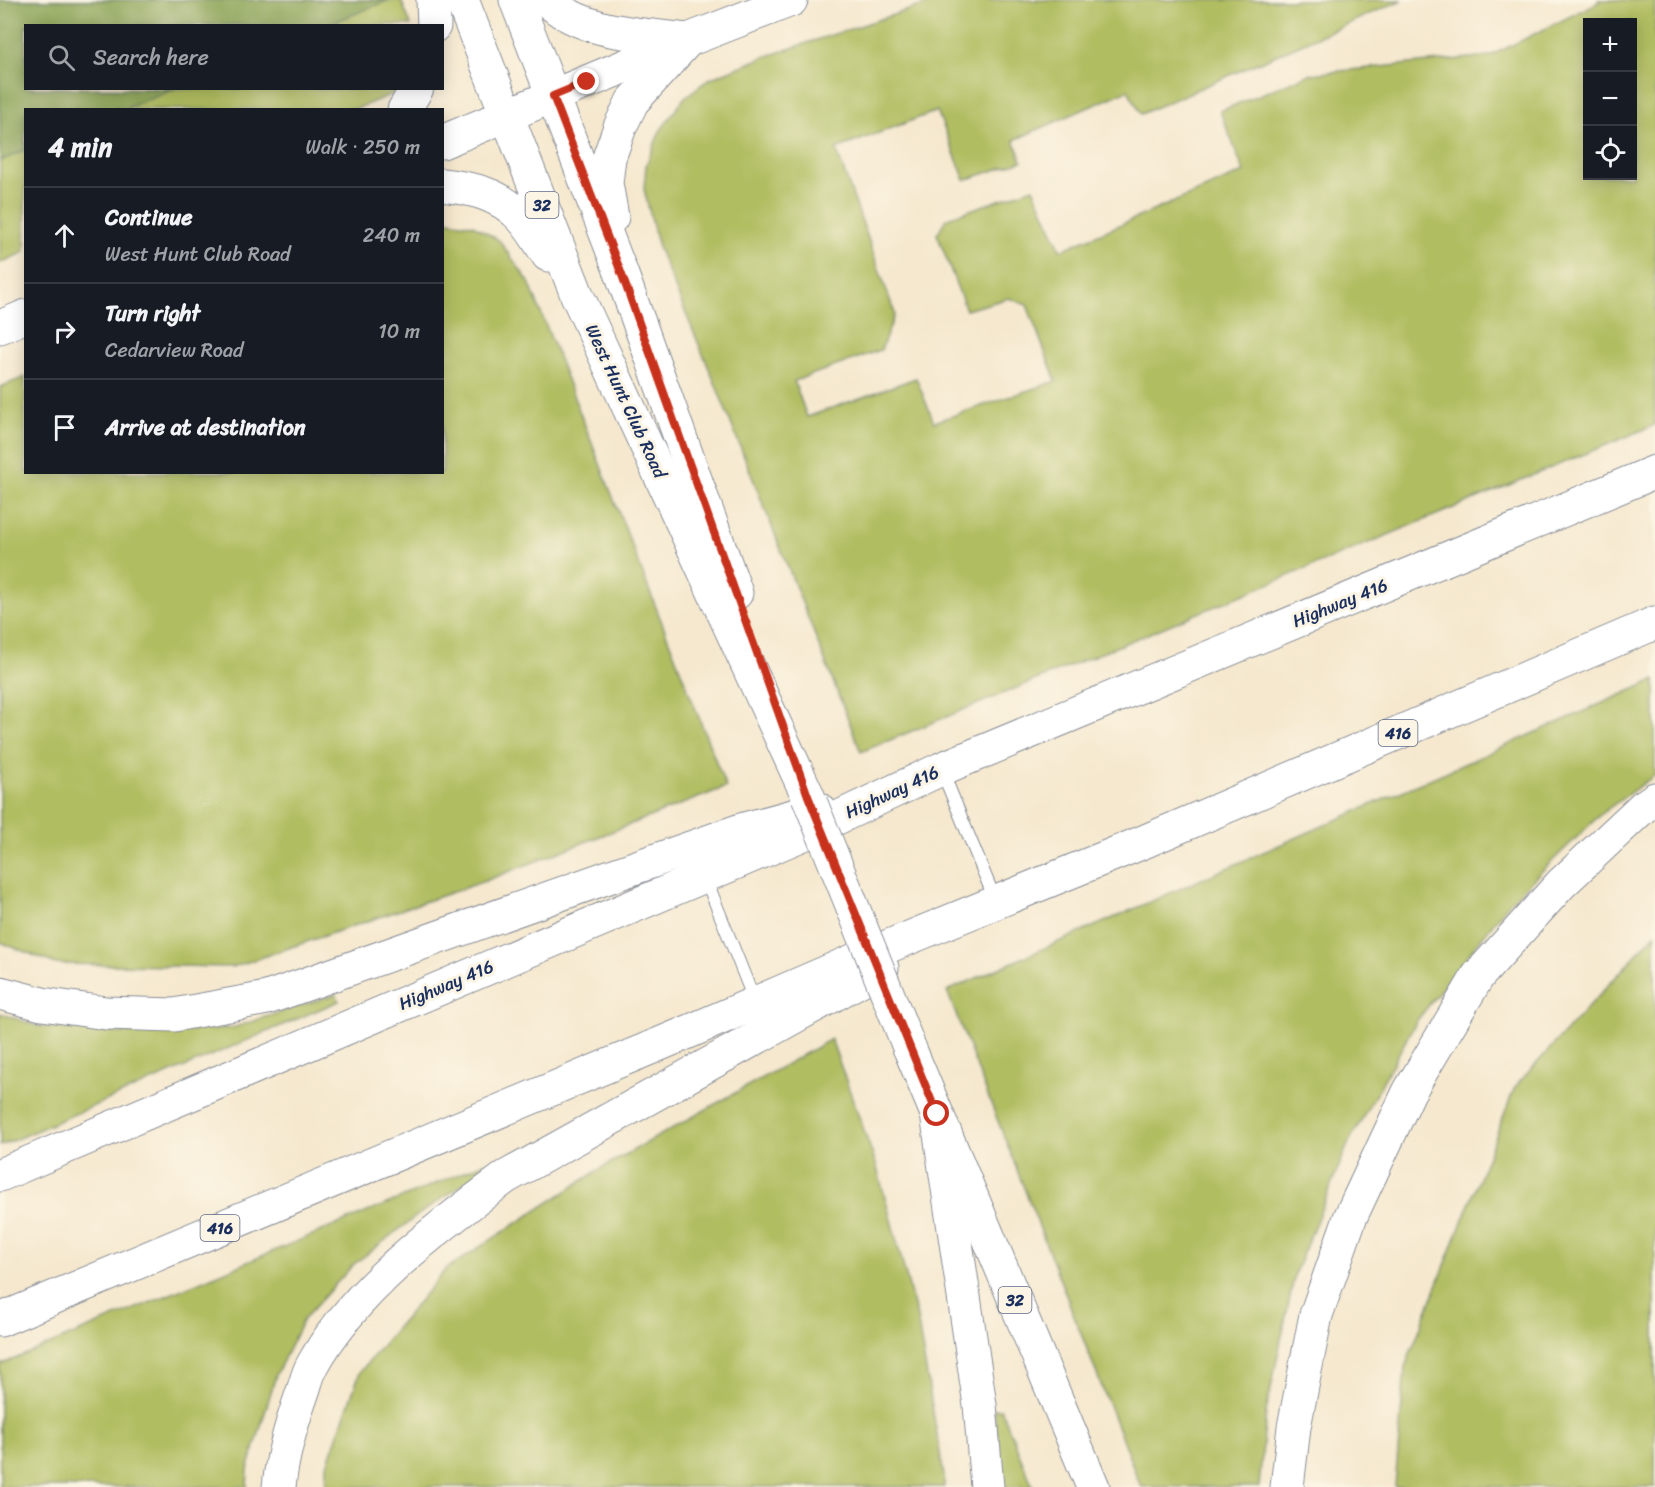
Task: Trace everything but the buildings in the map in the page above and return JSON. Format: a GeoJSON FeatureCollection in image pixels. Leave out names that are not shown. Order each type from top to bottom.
{"type":"FeatureCollection","features":[{"type":"Feature","properties":{"kind":"main road"},"geometry":{"type":"LineString","coordinates":[[433,0],[434,24]]}},
{"type":"Feature","properties":{"kind":"main road","name":"West Hunt Club Road"},"geometry":{"type":"LineString","coordinates":[[462,0],[577,295],[808,796]]}},
{"type":"Feature","properties":{"kind":"main road","name":"West Hunt Club Road"},"geometry":{"type":"LineString","coordinates":[[516,0],[622,275],[808,796],[909,1047],[1093,1487]]}},
{"type":"Feature","properties":{"kind":"main road"},"geometry":{"type":"LineString","coordinates":[[547,0],[555,8],[580,21],[612,30],[688,40]]}},
{"type":"Feature","properties":{"kind":"main road"},"geometry":{"type":"LineString","coordinates":[[444,141],[791,0]]}},
{"type":"Feature","properties":{"kind":"main road"},"geometry":{"type":"LineString","coordinates":[[622,275],[606,183],[609,158],[632,102],[688,40]]}},
{"type":"Feature","properties":{"kind":"main road"},"geometry":{"type":"LineString","coordinates":[[405,108],[416,90]]}},
{"type":"Feature","properties":{"kind":"main road"},"geometry":{"type":"LineString","coordinates":[[444,185],[479,190],[520,216],[577,295]]}},
{"type":"Feature","properties":{"kind":"main road"},"geometry":{"type":"LineString","coordinates":[[0,327],[24,317]]}},
{"type":"Feature","properties":{"kind":"main road","name":"Highway 416"},"geometry":{"type":"LineString","coordinates":[[0,1175],[705,877],[942,769],[1655,472]]}},
{"type":"Feature","properties":{"kind":"main road","name":"416"},"geometry":{"type":"LineString","coordinates":[[0,1320],[984,908],[1655,623]]}},
{"type":"Feature","properties":{"kind":"main road"},"geometry":{"type":"LineString","coordinates":[[0,993],[42,1004],[74,1009],[106,1013],[174,1015],[267,998],[741,830],[908,785]]}},
{"type":"Feature","properties":{"kind":"main road"},"geometry":{"type":"LineString","coordinates":[[1287,1487],[1294,1427],[1316,1315],[1350,1218],[1409,1092],[1478,976],[1561,884],[1643,807],[1655,799]]}},
{"type":"Feature","properties":{"kind":"main road"},"geometry":{"type":"LineString","coordinates":[[279,1487],[282,1459],[311,1369],[344,1319],[395,1265],[454,1216],[506,1177],[863,979],[984,908]]}},
{"type":"Feature","properties":{"kind":"main road"},"geometry":{"type":"LineString","coordinates":[[937,1114],[980,1405],[987,1487]]}},
{"type":"Feature","properties":{"kind":"lane"},"geometry":{"type":"LineString","coordinates":[[942,769],[984,908]]}},
{"type":"Feature","properties":{"kind":"lane"},"geometry":{"type":"LineString","coordinates":[[705,877],[755,1003]]}},
{"type":"Feature","properties":{"kind":"green space"},"geometry":{"type":"Polygon","coordinates":[[[0,0],[401,0],[411,24],[24,24],[24,90],[402,90],[358,108],[24,108],[24,252],[0,263],[0,0]]]}},
{"type":"Feature","properties":{"kind":"green space"},"geometry":{"type":"Polygon","coordinates":[[[0,0],[389,0],[329,24],[24,24],[24,90],[172,90],[127,108],[24,108],[24,150],[0,161],[0,0]]]}},
{"type":"Feature","properties":{"kind":"green space"},"geometry":{"type":"Polygon","coordinates":[[[939,0],[1402,0],[1141,114],[1128,90],[1014,140],[1022,161],[965,180],[937,111],[836,149],[895,314],[881,350],[794,381],[807,417],[916,378],[934,422],[1056,381],[1027,305],[1009,298],[966,310],[937,234],[947,218],[1033,188],[1061,250],[1244,172],[1220,111],[1310,74],[1490,56],[1599,2],[1598,0],[1655,0],[1655,425],[861,752],[715,383],[658,247],[644,189],[646,165],[660,131],[685,97],[709,79],[764,57],[939,0]]]}},
{"type":"Feature","properties":{"kind":"green space"},"geometry":{"type":"Polygon","coordinates":[[[444,220],[473,225],[499,240],[529,282],[726,787],[485,881],[233,967],[56,964],[0,942],[0,387],[24,377],[24,474],[444,474],[444,220]]]}},
{"type":"Feature","properties":{"kind":"green space"},"geometry":{"type":"Polygon","coordinates":[[[1655,680],[1655,775],[1602,813],[1510,902],[1418,1019],[1349,1142],[1295,1273],[1266,1412],[1259,1487],[1141,1487],[947,991],[1655,680]]]}},
{"type":"Feature","properties":{"kind":"green space"},"geometry":{"type":"Polygon","coordinates":[[[1655,934],[1655,1487],[1395,1487],[1405,1367],[1515,1087],[1655,934]]]}},
{"type":"Feature","properties":{"kind":"green space"},"geometry":{"type":"Polygon","coordinates":[[[336,994],[339,1001],[0,1146],[0,1013],[38,1026],[123,1033],[232,1028],[336,994]]]}},
{"type":"Feature","properties":{"kind":"green space"},"geometry":{"type":"Polygon","coordinates":[[[831,1039],[876,1164],[917,1317],[944,1487],[326,1487],[327,1465],[360,1372],[446,1269],[600,1169],[831,1039]]]}},
{"type":"Feature","properties":{"kind":"green space"},"geometry":{"type":"Polygon","coordinates":[[[485,1163],[486,1169],[418,1215],[353,1265],[303,1320],[276,1375],[248,1470],[247,1487],[0,1487],[0,1365],[485,1163]]]}},
{"type":"Feature","properties":{"kind":"green space"},"geometry":{"type":"Polygon","coordinates":[[[994,1409],[1001,1409],[1033,1487],[1003,1487],[994,1409]]]}},
{"type":"Feature","properties":{"kind":"route"},"geometry":{"type":"LineString","coordinates":[[587,82],[553,96],[622,275],[808,796],[937,1114]]}}]}
